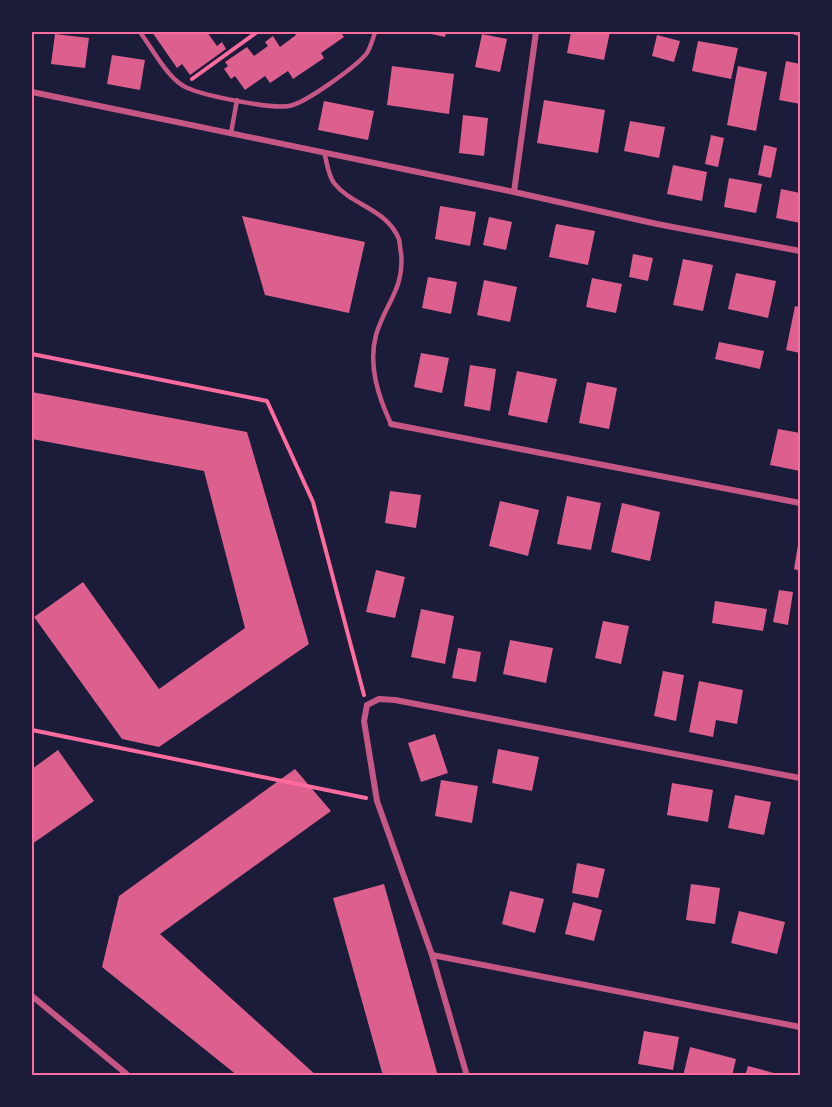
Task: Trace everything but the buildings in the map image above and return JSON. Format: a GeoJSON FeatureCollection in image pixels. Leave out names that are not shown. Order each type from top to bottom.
{"type":"FeatureCollection","features":[{"type":"Feature","properties":{"kind":"street"},"geometry":{"type":"LineString","coordinates":[[514,192],[536,32]]}},
{"type":"Feature","properties":{"kind":"street"},"geometry":{"type":"LineString","coordinates":[[795,32],[801,33]]}},
{"type":"Feature","properties":{"kind":"street"},"geometry":{"type":"LineString","coordinates":[[32,92],[657,224],[801,251]]}},
{"type":"Feature","properties":{"kind":"street"},"geometry":{"type":"LineString","coordinates":[[391,424],[801,503]]}},
{"type":"Feature","properties":{"kind":"street"},"geometry":{"type":"LineString","coordinates":[[466,1076],[432,955],[377,801],[364,721],[367,705],[379,699],[395,700],[801,778]]}},
{"type":"Feature","properties":{"kind":"street"},"geometry":{"type":"LineString","coordinates":[[432,955],[801,1027]]}},
{"type":"Feature","properties":{"kind":"street"},"geometry":{"type":"LineString","coordinates":[[32,996],[129,1076]]}},
{"type":"Feature","properties":{"kind":"lane"},"geometry":{"type":"LineString","coordinates":[[140,32],[171,75],[183,86],[199,93],[287,107],[298,104],[366,54],[375,32]]}},
{"type":"Feature","properties":{"kind":"lane"},"geometry":{"type":"LineString","coordinates":[[231,133],[237,100]]}},
{"type":"Feature","properties":{"kind":"lane"},"geometry":{"type":"LineString","coordinates":[[324,152],[332,181],[346,196],[367,206],[385,220],[399,239],[402,266],[398,290],[383,316],[376,337],[374,365],[378,397],[391,424]]}},
{"type":"Feature","properties":{"kind":"path"},"geometry":{"type":"LineString","coordinates":[[183,86],[257,32]]}},
{"type":"Feature","properties":{"kind":"path"},"geometry":{"type":"LineString","coordinates":[[32,354],[267,401],[313,502],[367,705]]}},
{"type":"Feature","properties":{"kind":"path"},"geometry":{"type":"LineString","coordinates":[[32,730],[377,801]]}}]}
